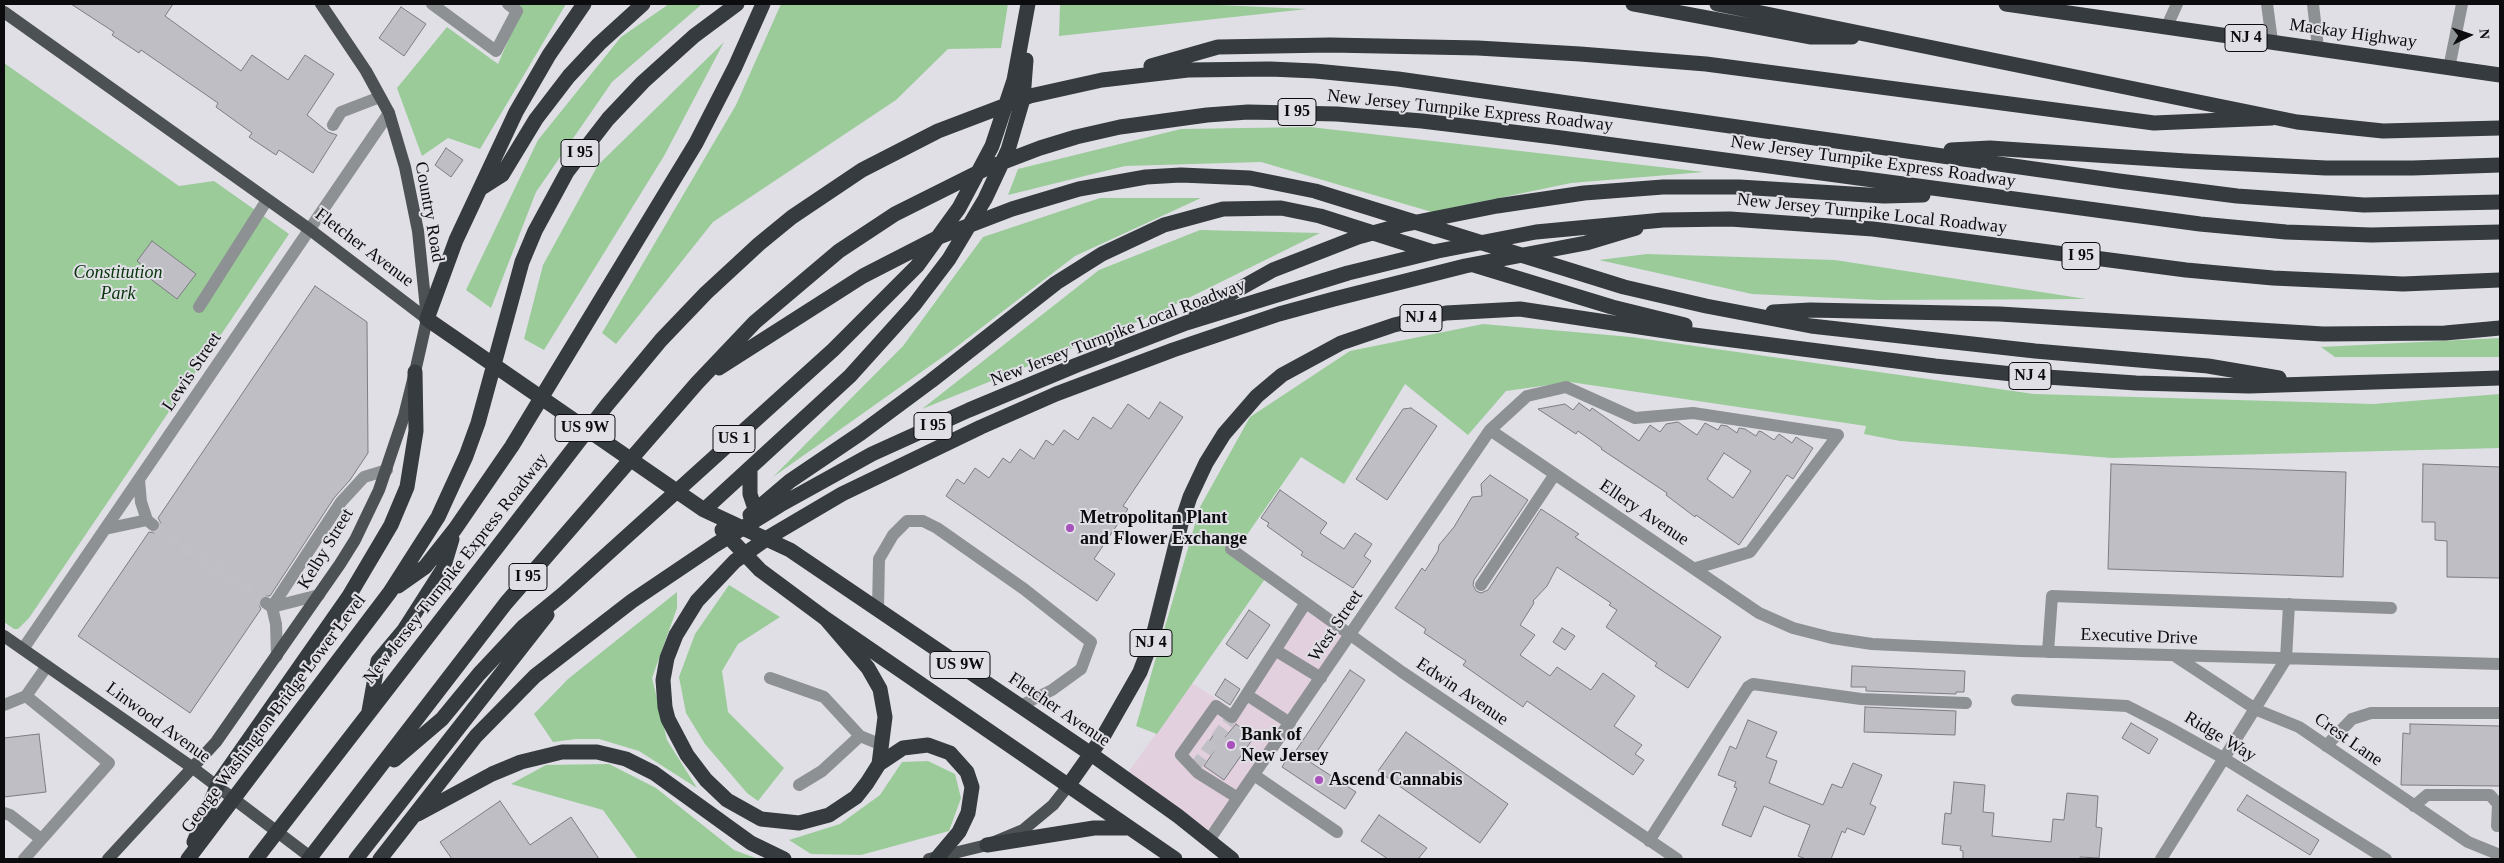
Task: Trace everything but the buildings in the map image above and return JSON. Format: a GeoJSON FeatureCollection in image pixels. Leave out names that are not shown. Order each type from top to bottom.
{"type":"FeatureCollection","features":[{"type":"Feature","properties":{"kind":"highway"},"geometry":{"type":"LineString","coordinates":[[428,319],[456,240],[479,190],[532,84],[584,4]]}},
{"type":"Feature","properties":{"kind":"highway"},"geometry":{"type":"LineString","coordinates":[[479,190],[502,175],[536,119],[569,76],[599,44],[643,4]]}},
{"type":"Feature","properties":{"kind":"highway","name":"I 95"},"geometry":{"type":"LineString","coordinates":[[390,592],[438,517],[466,456],[493,374],[522,262],[534,231],[558,186],[587,144],[620,106],[674,53],[737,4]]}},
{"type":"Feature","properties":{"kind":"highway"},"geometry":{"type":"LineString","coordinates":[[390,592],[425,567],[455,529],[512,446],[696,144],[735,67],[763,4]]}},
{"type":"Feature","properties":{"kind":"highway","name":"US 1"},"geometry":{"type":"LineString","coordinates":[[370,780],[442,719],[479,674],[524,626],[563,594],[834,350],[902,282],[950,223],[985,162],[1010,98],[1025,28],[1028,4]]}},
{"type":"Feature","properties":{"kind":"highway"},"geometry":{"type":"LineString","coordinates":[[1633,4],[1810,37],[1886,37]]}},
{"type":"Feature","properties":{"kind":"highway"},"geometry":{"type":"LineString","coordinates":[[1718,4],[1886,37],[2272,118],[2319,126],[2383,131],[2500,128]]}},
{"type":"Feature","properties":{"kind":"highway","name":"Mackay Highway"},"geometry":{"type":"LineString","coordinates":[[2006,4],[2493,74]]}},
{"type":"Feature","properties":{"kind":"highway"},"geometry":{"type":"LineString","coordinates":[[704,510],[864,362],[922,294],[958,245],[993,182],[1014,135],[1025,80],[1025,28]]}},
{"type":"Feature","properties":{"kind":"highway"},"geometry":{"type":"LineString","coordinates":[[1102,80],[1218,47],[1330,44],[1434,46],[1580,54],[1706,64],[2154,123],[2272,118]]}},
{"type":"Feature","properties":{"kind":"highway","name":"New Jersey Turnpike Express Roadway"},"geometry":{"type":"LineString","coordinates":[[369,712],[639,365],[706,293],[759,244],[806,208],[862,170],[938,131],[1003,105],[1102,80],[1188,70],[1270,68],[1315,71],[1407,80],[2119,181],[2277,200],[2410,206],[2500,202]]}},
{"type":"Feature","properties":{"kind":"highway","name":"New Jersey Turnpike Express Roadway"},"geometry":{"type":"LineString","coordinates":[[370,780],[506,603],[697,383],[779,300],[838,251],[895,214],[952,184],[1040,148],[1103,131],[1164,120],[1257,112],[1337,114],[1554,137],[2191,223],[2277,231],[2398,235],[2500,232]]}},
{"type":"Feature","properties":{"kind":"highway"},"geometry":{"type":"LineString","coordinates":[[1917,152],[1990,148],[2195,162],[2344,168],[2497,165]]}},
{"type":"Feature","properties":{"kind":"highway"},"geometry":{"type":"LineString","coordinates":[[697,383],[826,298],[902,254],[938,237],[1012,209],[1079,189],[1137,178],[1181,175],[1250,178],[1315,191],[1559,268],[1659,296],[1811,326],[1966,344],[2208,366],[2316,384]]}},
{"type":"Feature","properties":{"kind":"highway"},"geometry":{"type":"LineString","coordinates":[[1162,332],[1273,270],[1312,254],[1358,237],[1402,225],[1497,206],[1584,193],[1671,187],[1766,188],[1884,196],[1973,194]]}},
{"type":"Feature","properties":{"kind":"highway"},"geometry":{"type":"LineString","coordinates":[[715,545],[790,481],[861,433],[959,360],[1056,282],[1123,243],[1183,218],[1223,209],[1281,208],[1344,223],[1502,275],[1612,308],[1746,342]]}},
{"type":"Feature","properties":{"kind":"highway","name":"New Jersey Turnpike Local Roadway"},"geometry":{"type":"LineString","coordinates":[[380,859],[486,724],[535,676],[614,614],[715,545],[794,496],[879,451],[1008,393],[1162,332],[1284,292],[1438,250],[1536,232],[1663,220],[1730,219],[1832,225],[1933,236],[2186,270],[2308,281],[2404,284],[2500,280]]}},
{"type":"Feature","properties":{"kind":"highway"},"geometry":{"type":"LineString","coordinates":[[933,858],[958,832],[968,813],[972,794],[967,772],[950,753],[928,745],[903,748],[879,764],[860,792],[835,812],[805,822],[776,822],[749,814],[716,791],[687,756],[673,731],[665,707],[663,680],[667,658],[676,635],[697,601],[735,561],[769,537],[842,494],[973,430],[1056,394],[1173,350],[1280,314],[1342,297],[1466,266],[1586,243],[1663,220]]}},
{"type":"Feature","properties":{"kind":"highway","name":"NJ 4"},"geometry":{"type":"LineString","coordinates":[[1068,786],[1133,688],[1146,657],[1190,496],[1206,463],[1224,434],[1246,407],[1269,384],[1295,366],[1341,343],[1394,325],[1446,313],[1482,310],[1537,311],[1746,342],[1960,369],[2067,379],[2199,386],[2500,378]]}},
{"type":"Feature","properties":{"kind":"highway"},"geometry":{"type":"LineString","coordinates":[[1748,313],[1810,310],[2000,314],[2323,334],[2435,333],[2500,328]]}},
{"type":"Feature","properties":{"kind":"highway","name":"Fletcher Avenue"},"geometry":{"type":"LineString","coordinates":[[428,319],[704,510],[791,551],[878,609],[1091,754],[1209,840],[1232,859]]}},
{"type":"Feature","properties":{"kind":"highway"},"geometry":{"type":"LineString","coordinates":[[187,859],[219,782],[358,583],[391,524],[407,487],[416,431],[415,372]]}},
{"type":"Feature","properties":{"kind":"highway"},"geometry":{"type":"LineString","coordinates":[[750,468],[750,494],[767,539]]}},
{"type":"Feature","properties":{"kind":"highway","name":"Fletcher Avenue"},"geometry":{"type":"LineString","coordinates":[[704,510],[760,570],[826,619],[1175,859]]}},
{"type":"Feature","properties":{"kind":"highway"},"geometry":{"type":"LineString","coordinates":[[369,712],[378,661],[404,630],[443,569],[455,529]]}},
{"type":"Feature","properties":{"kind":"highway","name":"George Washington Bridge Lower Level"},"geometry":{"type":"LineString","coordinates":[[187,859],[390,592]]}},
{"type":"Feature","properties":{"kind":"highway","name":"US 1"},"geometry":{"type":"LineString","coordinates":[[356,859],[563,594]]}},
{"type":"Feature","properties":{"kind":"highway"},"geometry":{"type":"LineString","coordinates":[[826,619],[868,668],[877,683],[884,710],[879,764]]}},
{"type":"Feature","properties":{"kind":"highway","name":"I 95"},"geometry":{"type":"LineString","coordinates":[[256,859],[369,712]]}},
{"type":"Feature","properties":{"kind":"highway"},"geometry":{"type":"LineString","coordinates":[[413,817],[492,774],[522,762],[562,752],[597,752],[626,759],[654,773],[751,843],[784,859]]}},
{"type":"Feature","properties":{"kind":"highway","name":"I 95"},"geometry":{"type":"LineString","coordinates":[[309,859],[370,780]]}},
{"type":"Feature","properties":{"kind":"highway"},"geometry":{"type":"LineString","coordinates":[[987,845],[1094,828],[1130,828]]}},
{"type":"Feature","properties":{"kind":"main road","name":"Country Road"},"geometry":{"type":"LineString","coordinates":[[321,4],[389,113],[405,167],[418,231],[428,319]]}},
{"type":"Feature","properties":{"kind":"main road","name":"Fletcher Avenue"},"geometry":{"type":"LineString","coordinates":[[4,12],[309,229],[428,319]]}},
{"type":"Feature","properties":{"kind":"main road","name":"Kelby Street"},"geometry":{"type":"LineString","coordinates":[[108,859],[193,768],[235,716],[320,596],[355,540],[387,470],[428,319]]}},
{"type":"Feature","properties":{"kind":"main road","name":"Linwood Avenue"},"geometry":{"type":"LineString","coordinates":[[4,636],[193,768],[313,859]]}},
{"type":"Feature","properties":{"kind":"main road"},"geometry":{"type":"LineString","coordinates":[[933,858],[987,845],[1012,836],[1033,823],[1053,805],[1068,786]]}},
{"type":"Feature","properties":{"kind":"street"},"geometry":{"type":"LineString","coordinates":[[432,4],[496,51],[517,11],[508,4]]}},
{"type":"Feature","properties":{"kind":"street"},"geometry":{"type":"LineString","coordinates":[[2167,26],[2177,4]]}},
{"type":"Feature","properties":{"kind":"street"},"geometry":{"type":"LineString","coordinates":[[2267,4],[2272,41]]}},
{"type":"Feature","properties":{"kind":"street"},"geometry":{"type":"LineString","coordinates":[[2313,4],[2318,48]]}},
{"type":"Feature","properties":{"kind":"street"},"geometry":{"type":"LineString","coordinates":[[2449,68],[2462,4]]}},
{"type":"Feature","properties":{"kind":"street"},"geometry":{"type":"LineString","coordinates":[[333,124],[342,112],[380,97]]}},
{"type":"Feature","properties":{"kind":"street","name":"Lewis Street"},"geometry":{"type":"LineString","coordinates":[[23,649],[389,113]]}},
{"type":"Feature","properties":{"kind":"street"},"geometry":{"type":"LineString","coordinates":[[199,308],[267,200]]}},
{"type":"Feature","properties":{"kind":"street","name":"West Street"},"geometry":{"type":"LineString","coordinates":[[1209,840],[1490,430],[1527,396],[1566,387],[1635,418],[1693,413],[1838,435],[1750,552],[1696,568]]}},
{"type":"Feature","properties":{"kind":"street","name":"Ellery Avenue"},"geometry":{"type":"LineString","coordinates":[[1490,430],[1696,568],[1759,613],[1779,622]]}},
{"type":"Feature","properties":{"kind":"street"},"geometry":{"type":"LineString","coordinates":[[269,605],[342,502],[364,477],[387,470]]}},
{"type":"Feature","properties":{"kind":"street"},"geometry":{"type":"LineString","coordinates":[[1481,586],[1555,474]]}},
{"type":"Feature","properties":{"kind":"street"},"geometry":{"type":"LineString","coordinates":[[105,529],[150,522],[141,502],[139,480]]}},
{"type":"Feature","properties":{"kind":"street"},"geometry":{"type":"LineString","coordinates":[[878,609],[879,559],[893,535],[907,521],[923,521],[937,528],[1024,589],[1091,642],[1081,669],[1052,690],[1020,706]]}},
{"type":"Feature","properties":{"kind":"street","name":"Edwin Avenue"},"geometry":{"type":"LineString","coordinates":[[1231,549],[1305,604],[1677,859]]}},
{"type":"Feature","properties":{"kind":"street"},"geometry":{"type":"LineString","coordinates":[[269,605],[320,596]]}},
{"type":"Feature","properties":{"kind":"street"},"geometry":{"type":"LineString","coordinates":[[2048,652],[2052,596],[2391,608]]}},
{"type":"Feature","properties":{"kind":"street"},"geometry":{"type":"LineString","coordinates":[[1238,798],[1198,773],[1181,755],[1216,706],[1232,717],[1305,604]]}},
{"type":"Feature","properties":{"kind":"street"},"geometry":{"type":"LineString","coordinates":[[2161,859],[2257,710],[2286,659],[2288,604]]}},
{"type":"Feature","properties":{"kind":"street"},"geometry":{"type":"LineString","coordinates":[[269,605],[276,624],[277,656]]}},
{"type":"Feature","properties":{"kind":"street","name":"Executive Drive"},"geometry":{"type":"LineString","coordinates":[[1779,622],[1792,628],[1832,638],[1872,644],[2048,652],[2500,664]]}},
{"type":"Feature","properties":{"kind":"street"},"geometry":{"type":"LineString","coordinates":[[1275,650],[1321,678]]}},
{"type":"Feature","properties":{"kind":"street","name":"Crest Lane"},"geometry":{"type":"LineString","coordinates":[[2176,656],[2257,710],[2299,727],[2468,842],[2500,855]]}},
{"type":"Feature","properties":{"kind":"street"},"geometry":{"type":"LineString","coordinates":[[6,702],[26,696],[47,666]]}},
{"type":"Feature","properties":{"kind":"street"},"geometry":{"type":"LineString","coordinates":[[770,678],[824,697],[860,736],[882,745]]}},
{"type":"Feature","properties":{"kind":"street"},"geometry":{"type":"LineString","coordinates":[[1649,841],[1748,687],[1753,684],[1862,699],[1966,703]]}},
{"type":"Feature","properties":{"kind":"street"},"geometry":{"type":"LineString","coordinates":[[1246,695],[1290,723]]}},
{"type":"Feature","properties":{"kind":"street"},"geometry":{"type":"LineString","coordinates":[[24,859],[109,763],[26,696]]}},
{"type":"Feature","properties":{"kind":"street","name":"Ridge Way"},"geometry":{"type":"LineString","coordinates":[[2017,700],[2127,706],[2225,759],[2386,859]]}},
{"type":"Feature","properties":{"kind":"street"},"geometry":{"type":"LineString","coordinates":[[2326,746],[2352,718],[2371,713],[2500,713]]}},
{"type":"Feature","properties":{"kind":"street"},"geometry":{"type":"LineString","coordinates":[[799,785],[822,771],[860,736]]}},
{"type":"Feature","properties":{"kind":"street"},"geometry":{"type":"LineString","coordinates":[[1254,775],[1337,832]]}},
{"type":"Feature","properties":{"kind":"street"},"geometry":{"type":"LineString","coordinates":[[2414,806],[2427,795],[2490,795],[2498,804],[2498,826]]}},
{"type":"Feature","properties":{"kind":"street"},"geometry":{"type":"LineString","coordinates":[[4,813],[15,818],[41,840]]}},
{"type":"Feature","properties":{"kind":"shaded area"},"geometry":{"type":"Polygon","coordinates":[[[1302,602],[1351,635],[1209,840],[1124,778],[1192,683],[1231,708],[1302,602]]]}},
{"type":"Feature","properties":{"kind":"green space"},"geometry":{"type":"Polygon","coordinates":[[[518,4],[566,4],[480,149],[448,138],[422,156],[397,88],[447,27],[498,64],[521,11],[518,4]]]}},
{"type":"Feature","properties":{"kind":"green space"},"geometry":{"type":"Polygon","coordinates":[[[669,4],[702,4],[612,82],[536,192],[491,308],[466,290],[538,140],[621,37],[669,4]]]}},
{"type":"Feature","properties":{"kind":"green space"},"geometry":{"type":"Polygon","coordinates":[[[781,4],[1008,4],[1001,48],[948,49],[896,100],[713,222],[616,344],[602,333],[736,105],[781,4]]]}},
{"type":"Feature","properties":{"kind":"green space"},"geometry":{"type":"Polygon","coordinates":[[[1060,4],[1197,4],[1307,9],[1059,36],[1060,4]]]}},
{"type":"Feature","properties":{"kind":"green space"},"geometry":{"type":"Polygon","coordinates":[[[724,42],[664,156],[544,350],[524,339],[543,265],[598,165],[724,42]]]}},
{"type":"Feature","properties":{"kind":"green space","name":"Constitution Park"},"geometry":{"type":"Polygon","coordinates":[[[4,63],[179,186],[214,181],[289,234],[29,618],[18,629],[14,629],[4,622],[4,63]]]}},
{"type":"Feature","properties":{"kind":"green space"},"geometry":{"type":"Polygon","coordinates":[[[1310,127],[1704,172],[1571,183],[1432,212],[1261,162],[1125,166],[1008,195],[1018,169],[1181,129],[1310,127]]]}},
{"type":"Feature","properties":{"kind":"green space"},"geometry":{"type":"Polygon","coordinates":[[[1100,198],[1201,198],[1075,256],[951,351],[773,477],[903,346],[983,237],[1100,198]]]}},
{"type":"Feature","properties":{"kind":"green space"},"geometry":{"type":"Polygon","coordinates":[[[1200,230],[1320,233],[1152,316],[922,409],[1099,270],[1200,230]]]}},
{"type":"Feature","properties":{"kind":"green space"},"geometry":{"type":"Polygon","coordinates":[[[1647,254],[1835,260],[2086,299],[1879,300],[1752,294],[1599,260],[1647,254]]]}},
{"type":"Feature","properties":{"kind":"green space"},"geometry":{"type":"Polygon","coordinates":[[[1483,324],[1631,337],[2034,394],[2373,404],[2500,394],[2500,448],[2112,458],[1900,441],[1864,434],[1866,426],[1570,382],[1506,391],[1468,435],[1405,384],[1344,484],[1301,457],[1235,552],[1267,576],[1157,734],[1136,726],[1200,507],[1250,417],[1350,351],[1483,324]]]}},
{"type":"Feature","properties":{"kind":"green space"},"geometry":{"type":"Polygon","coordinates":[[[2500,338],[2500,357],[2335,357],[2321,347],[2500,338]]]}},
{"type":"Feature","properties":{"kind":"green space"},"geometry":{"type":"Polygon","coordinates":[[[729,585],[780,617],[738,644],[722,671],[728,712],[784,768],[758,801],[747,793],[705,744],[686,713],[679,677],[695,634],[729,585]]]}},
{"type":"Feature","properties":{"kind":"green space"},"geometry":{"type":"Polygon","coordinates":[[[677,592],[677,608],[652,678],[667,740],[697,788],[639,751],[599,739],[553,742],[534,714],[568,679],[677,592]]]}},
{"type":"Feature","properties":{"kind":"green space"},"geometry":{"type":"Polygon","coordinates":[[[928,761],[955,774],[961,798],[949,831],[861,855],[811,854],[789,840],[840,824],[880,795],[902,762],[928,761]]]}},
{"type":"Feature","properties":{"kind":"green space"},"geometry":{"type":"Polygon","coordinates":[[[609,764],[656,788],[734,850],[758,859],[638,859],[603,810],[511,784],[546,765],[609,764]]]}},
{"type":"Feature","properties":{"kind":"tunnel"},"geometry":{"type":"LineString","coordinates":[[153,525],[266,603]]}},
{"type":"Feature","properties":{"kind":"tunnel"},"geometry":{"type":"LineString","coordinates":[[1195,767],[1232,717]]}},
{"type":"Feature","properties":{"kind":"place","name":"Metropolitan Plant and Flower Exchange"},"geometry":{"type":"Point","coordinates":[1070,528]}},
{"type":"Feature","properties":{"kind":"place","name":"Bank of New Jersey"},"geometry":{"type":"Point","coordinates":[1231,745]}},
{"type":"Feature","properties":{"kind":"place","name":"Ascend Cannabis"},"geometry":{"type":"Point","coordinates":[1319,780]}}]}
